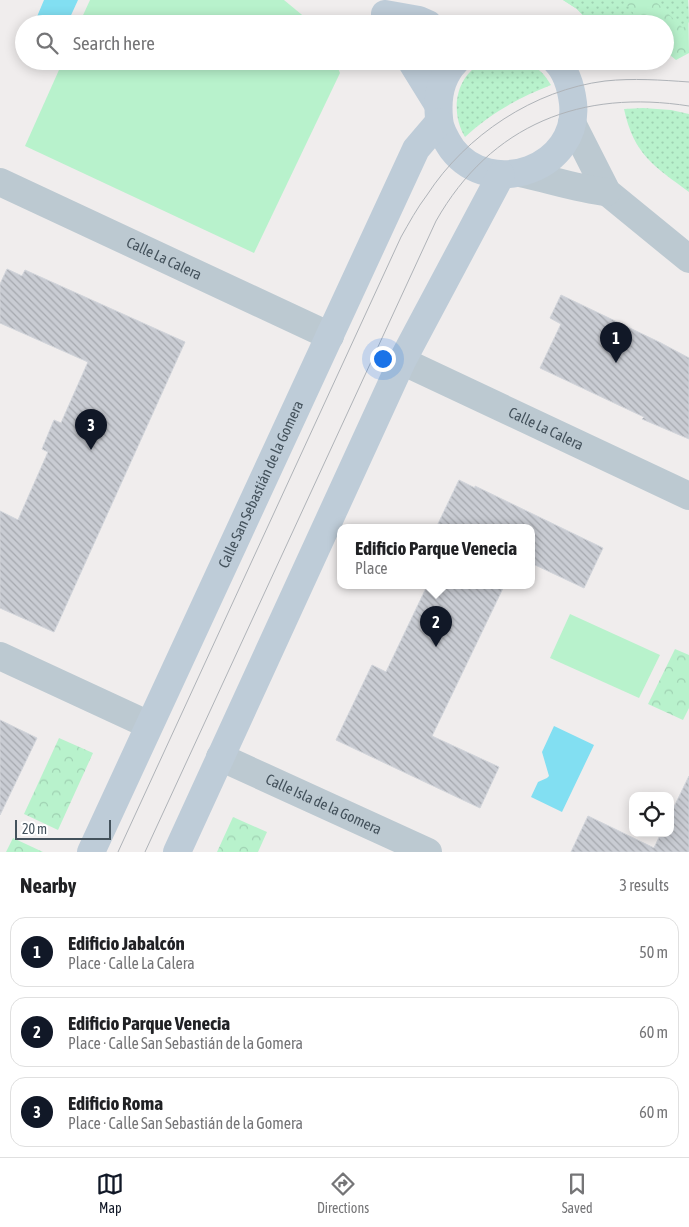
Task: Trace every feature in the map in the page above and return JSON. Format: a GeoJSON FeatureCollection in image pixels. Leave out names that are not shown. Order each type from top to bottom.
{"type":"FeatureCollection","features":[{"type":"Feature","properties":{"kind":"main road"},"geometry":{"type":"LineString","coordinates":[[381,12],[395,15]]}},
{"type":"Feature","properties":{"kind":"main road"},"geometry":{"type":"LineString","coordinates":[[416,70],[438,113],[446,141],[458,157],[475,168],[511,174],[538,167],[553,156],[565,141],[572,123],[574,109],[571,88],[563,70]]}},
{"type":"Feature","properties":{"kind":"main road"},"geometry":{"type":"LineString","coordinates":[[438,113],[442,83],[449,70]]}},
{"type":"Feature","properties":{"kind":"main road","name":"Calle San Sebastián de la Gomera"},"geometry":{"type":"LineString","coordinates":[[91,852],[416,149],[438,113]]}},
{"type":"Feature","properties":{"kind":"main road"},"geometry":{"type":"LineString","coordinates":[[177,852],[402,362],[511,174]]}},
{"type":"Feature","properties":{"kind":"street"},"geometry":{"type":"LineString","coordinates":[[572,123],[607,192],[689,259]]}},
{"type":"Feature","properties":{"kind":"street"},"geometry":{"type":"LineString","coordinates":[[511,174],[552,180],[588,190],[607,192]]}},
{"type":"Feature","properties":{"kind":"street","name":"Calle La Calera"},"geometry":{"type":"LineString","coordinates":[[0,182],[330,336]]}},
{"type":"Feature","properties":{"kind":"street","name":"Calle La Calera"},"geometry":{"type":"LineString","coordinates":[[402,362],[689,496]]}},
{"type":"Feature","properties":{"kind":"street"},"geometry":{"type":"LineString","coordinates":[[0,656],[150,725]]}},
{"type":"Feature","properties":{"kind":"street","name":"Calle Isla de la Gomera"},"geometry":{"type":"LineString","coordinates":[[220,757],[428,852]]}},
{"type":"Feature","properties":{"kind":"green space"},"geometry":{"type":"Polygon","coordinates":[[[90,0],[284,0],[302,15],[83,15],[90,0]]]}},
{"type":"Feature","properties":{"kind":"green space"},"geometry":{"type":"Polygon","coordinates":[[[563,0],[688,0],[689,53],[676,60],[674,58],[674,15],[583,15],[563,0]]]}},
{"type":"Feature","properties":{"kind":"green space"},"geometry":{"type":"Polygon","coordinates":[[[563,0],[623,0],[635,15],[583,15],[563,0]]]}},
{"type":"Feature","properties":{"kind":"green space"},"geometry":{"type":"Polygon","coordinates":[[[654,0],[688,0],[689,22],[683,28],[674,19],[674,15],[670,15],[654,0]]]}},
{"type":"Feature","properties":{"kind":"green space"},"geometry":{"type":"Polygon","coordinates":[[[59,70],[339,70],[340,73],[254,253],[25,146],[59,70]]]}},
{"type":"Feature","properties":{"kind":"green space"},"geometry":{"type":"Polygon","coordinates":[[[472,70],[539,70],[551,85],[505,107],[465,137],[457,116],[457,104],[458,93],[472,70]]]}},
{"type":"Feature","properties":{"kind":"green space"},"geometry":{"type":"Polygon","coordinates":[[[624,109],[671,110],[689,114],[689,192],[665,175],[647,158],[633,138],[624,109]]]}},
{"type":"Feature","properties":{"kind":"green space"},"geometry":{"type":"Polygon","coordinates":[[[570,614],[660,655],[639,698],[550,658],[570,614]]]}},
{"type":"Feature","properties":{"kind":"green space"},"geometry":{"type":"Polygon","coordinates":[[[675,649],[689,655],[689,708],[683,720],[648,704],[675,649]]]}},
{"type":"Feature","properties":{"kind":"green space"},"geometry":{"type":"Polygon","coordinates":[[[59,738],[93,753],[58,830],[24,814],[59,738]]]}},
{"type":"Feature","properties":{"kind":"green space"},"geometry":{"type":"Polygon","coordinates":[[[233,817],[267,832],[258,852],[217,852],[233,817]]]}},
{"type":"Feature","properties":{"kind":"green space"},"geometry":{"type":"Polygon","coordinates":[[[13,838],[43,852],[6,852],[13,838]]]}},
{"type":"Feature","properties":{"kind":"water"},"geometry":{"type":"Polygon","coordinates":[[[44,0],[78,0],[71,15],[38,15],[44,0]]]}},
{"type":"Feature","properties":{"kind":"water"},"geometry":{"type":"Polygon","coordinates":[[[554,726],[594,745],[562,812],[531,797],[538,782],[549,776],[542,752],[554,726]]]}},
{"type":"Feature","properties":{"kind":"building"},"geometry":{"type":"Polygon","coordinates":[[[7,269],[22,276],[25,270],[185,342],[54,632],[0,608],[0,511],[18,520],[48,452],[42,449],[54,420],[61,423],[88,362],[0,323],[0,284],[7,269]]]}},
{"type":"Feature","properties":{"kind":"building"},"geometry":{"type":"Polygon","coordinates":[[[561,295],[689,358],[689,439],[642,419],[644,417],[540,368],[561,324],[550,318],[561,295]]]}},
{"type":"Feature","properties":{"kind":"building"},"geometry":{"type":"Polygon","coordinates":[[[459,480],[603,548],[584,588],[535,565],[535,524],[438,524],[459,480]]]}},
{"type":"Feature","properties":{"kind":"building"},"geometry":{"type":"Polygon","coordinates":[[[426,589],[503,589],[432,736],[499,767],[480,808],[336,740],[372,665],[386,672],[426,589]]]}},
{"type":"Feature","properties":{"kind":"building"},"geometry":{"type":"Polygon","coordinates":[[[0,720],[37,738],[0,815],[0,720]]]}},
{"type":"Feature","properties":{"kind":"building"},"geometry":{"type":"Polygon","coordinates":[[[689,776],[689,852],[571,852],[588,816],[654,848],[659,837],[674,837],[674,807],[689,776]]]}},
{"type":"Feature","properties":{"kind":"tram line"},"geometry":{"type":"LineString","coordinates":[[118,852],[401,237],[420,205],[443,173],[461,153],[504,119],[528,105],[553,94],[579,86],[616,80],[636,79],[689,82]]}},
{"type":"Feature","properties":{"kind":"tram line"},"geometry":{"type":"LineString","coordinates":[[145,852],[436,221],[458,188],[484,160],[512,138],[543,121],[576,109],[612,103],[650,102],[689,106]]}},
{"type":"Feature","properties":{"kind":"place","name":"Edificio Jabalcón"},"geometry":{"type":"Point","coordinates":[616,363]}},
{"type":"Feature","properties":{"kind":"place","name":"Edificio Roma"},"geometry":{"type":"Point","coordinates":[91,450]}},
{"type":"Feature","properties":{"kind":"place","name":"Edificio Parque Venecia"},"geometry":{"type":"Point","coordinates":[436,647]}}]}
